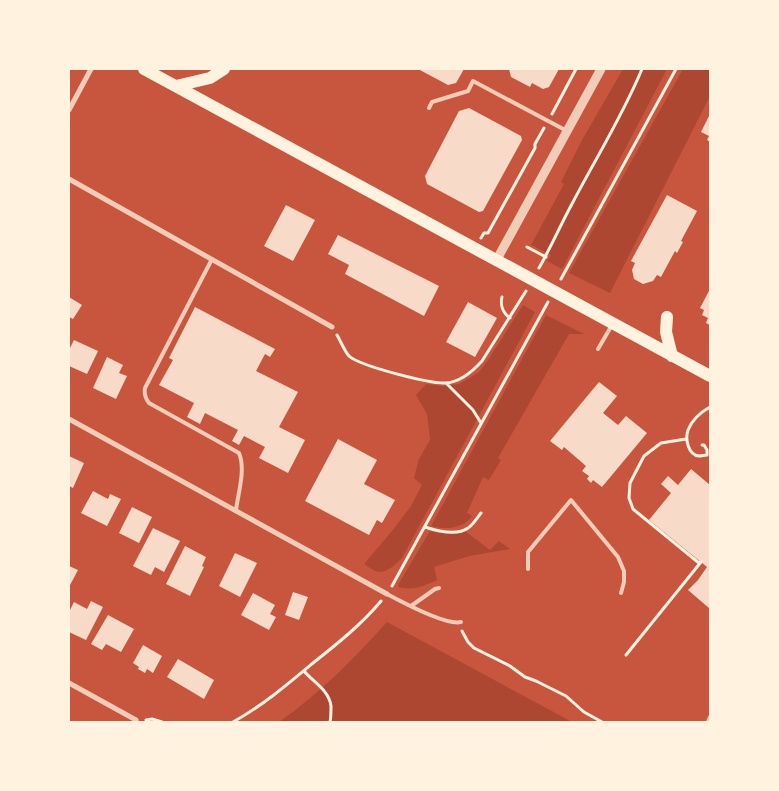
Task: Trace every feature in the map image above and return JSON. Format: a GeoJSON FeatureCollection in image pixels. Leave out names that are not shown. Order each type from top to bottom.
{"type":"FeatureCollection","features":[{"type":"Feature","properties":{"kind":"highway"},"geometry":{"type":"LineString","coordinates":[[144,69],[710,376]]}},
{"type":"Feature","properties":{"kind":"highway"},"geometry":{"type":"LineString","coordinates":[[176,86],[210,78],[224,69]]}},
{"type":"Feature","properties":{"kind":"highway"},"geometry":{"type":"LineString","coordinates":[[667,317],[666,332],[672,356]]}},
{"type":"Feature","properties":{"kind":"street"},"geometry":{"type":"LineString","coordinates":[[69,110],[91,69]]}},
{"type":"Feature","properties":{"kind":"street"},"geometry":{"type":"LineString","coordinates":[[496,261],[601,69]]}},
{"type":"Feature","properties":{"kind":"street"},"geometry":{"type":"LineString","coordinates":[[69,179],[332,327]]}},
{"type":"Feature","properties":{"kind":"street"},"geometry":{"type":"LineString","coordinates":[[69,419],[387,594]]}},
{"type":"Feature","properties":{"kind":"street"},"geometry":{"type":"LineString","coordinates":[[69,683],[136,720]]}},
{"type":"Feature","properties":{"kind":"lane"},"geometry":{"type":"LineString","coordinates":[[429,108],[432,102],[468,91],[474,81],[567,131]]}},
{"type":"Feature","properties":{"kind":"lane"},"geometry":{"type":"LineString","coordinates":[[212,259],[145,388],[144,394],[150,403],[239,453],[243,467],[236,510]]}},
{"type":"Feature","properties":{"kind":"lane"},"geometry":{"type":"LineString","coordinates":[[598,349],[613,324]]}},
{"type":"Feature","properties":{"kind":"lane"},"geometry":{"type":"LineString","coordinates":[[528,569],[528,552],[571,500],[618,557],[624,571],[621,593]]}},
{"type":"Feature","properties":{"kind":"lane"},"geometry":{"type":"LineString","coordinates":[[411,606],[439,588]]}},
{"type":"Feature","properties":{"kind":"lane"},"geometry":{"type":"LineString","coordinates":[[387,594],[444,621],[460,623]]}},
{"type":"Feature","properties":{"kind":"lane"},"geometry":{"type":"LineString","coordinates":[[708,722],[710,718]]}},
{"type":"Feature","properties":{"kind":"path"},"geometry":{"type":"LineString","coordinates":[[484,233],[488,233],[576,69]]}},
{"type":"Feature","properties":{"kind":"path"},"geometry":{"type":"LineString","coordinates":[[537,272],[617,121],[642,69]]}},
{"type":"Feature","properties":{"kind":"path"},"geometry":{"type":"LineString","coordinates":[[558,285],[676,69]]}},
{"type":"Feature","properties":{"kind":"path"},"geometry":{"type":"LineString","coordinates":[[527,246],[546,257]]}},
{"type":"Feature","properties":{"kind":"path"},"geometry":{"type":"LineString","coordinates":[[332,327],[349,355],[373,367],[446,383],[474,370],[482,361],[528,287]]}},
{"type":"Feature","properties":{"kind":"path"},"geometry":{"type":"LineString","coordinates":[[502,297],[504,311],[510,318]]}},
{"type":"Feature","properties":{"kind":"path"},"geometry":{"type":"LineString","coordinates":[[233,722],[277,694],[369,615],[387,594],[548,302]]}},
{"type":"Feature","properties":{"kind":"path"},"geometry":{"type":"LineString","coordinates":[[446,383],[473,410],[481,423]]}},
{"type":"Feature","properties":{"kind":"path"},"geometry":{"type":"LineString","coordinates":[[702,445],[704,445],[709,456],[694,454],[689,448],[686,439],[688,430],[694,420],[710,407]]}},
{"type":"Feature","properties":{"kind":"path"},"geometry":{"type":"LineString","coordinates":[[626,655],[700,563],[633,509],[629,498],[630,483],[644,456],[662,443],[686,439]]}},
{"type":"Feature","properties":{"kind":"path"},"geometry":{"type":"LineString","coordinates":[[425,527],[438,531],[459,531],[468,528],[481,513]]}},
{"type":"Feature","properties":{"kind":"path"},"geometry":{"type":"LineString","coordinates":[[460,623],[468,642],[474,648],[510,666],[525,677],[566,696],[584,712],[602,722]]}},
{"type":"Feature","properties":{"kind":"path"},"geometry":{"type":"LineString","coordinates":[[304,671],[328,696],[331,705],[330,722]]}},
{"type":"Feature","properties":{"kind":"path"},"geometry":{"type":"LineString","coordinates":[[136,720],[152,719],[162,722]]}},
{"type":"Feature","properties":{"kind":"shaded area"},"geometry":{"type":"Polygon","coordinates":[[[623,69],[667,69],[562,269],[547,261],[551,255],[531,245],[564,184],[561,182],[582,140],[623,69]]]}},
{"type":"Feature","properties":{"kind":"shaded area"},"geometry":{"type":"Polygon","coordinates":[[[683,69],[710,69],[710,96],[610,293],[569,273],[683,69]]]}},
{"type":"Feature","properties":{"kind":"shaded area"},"geometry":{"type":"Polygon","coordinates":[[[523,305],[535,312],[402,558],[385,571],[374,571],[364,564],[411,506],[422,485],[414,478],[419,459],[430,440],[427,414],[416,395],[426,384],[442,386],[459,384],[479,372],[523,305]]]}},
{"type":"Feature","properties":{"kind":"shaded area"},"geometry":{"type":"Polygon","coordinates":[[[546,315],[584,334],[569,334],[498,458],[501,460],[489,480],[483,477],[467,513],[472,516],[459,526],[442,528],[431,526],[546,315]]]}},
{"type":"Feature","properties":{"kind":"shaded area"},"geometry":{"type":"Polygon","coordinates":[[[430,531],[439,533],[465,531],[490,550],[499,541],[510,549],[469,556],[434,567],[437,580],[414,588],[399,587],[398,585],[430,531]]]}},
{"type":"Feature","properties":{"kind":"shaded area"},"geometry":{"type":"Polygon","coordinates":[[[387,622],[572,722],[279,722],[336,675],[387,622]]]}},
{"type":"Feature","properties":{"kind":"building"},"geometry":{"type":"Polygon","coordinates":[[[418,69],[464,69],[456,83],[448,85],[418,69]]]}},
{"type":"Feature","properties":{"kind":"building"},"geometry":{"type":"Polygon","coordinates":[[[509,69],[559,69],[549,87],[543,89],[532,83],[530,87],[511,77],[509,69]]]}},
{"type":"Feature","properties":{"kind":"building"},"geometry":{"type":"Polygon","coordinates":[[[469,108],[521,136],[522,140],[483,211],[479,212],[427,184],[425,176],[459,111],[469,108]]]}},
{"type":"Feature","properties":{"kind":"building"},"geometry":{"type":"Polygon","coordinates":[[[710,114],[710,142],[707,140],[709,136],[701,132],[710,114]]]}},
{"type":"Feature","properties":{"kind":"building"},"geometry":{"type":"Polygon","coordinates":[[[667,195],[697,211],[681,241],[683,242],[677,253],[675,251],[661,277],[657,275],[653,281],[643,284],[634,279],[632,270],[635,263],[631,261],[667,195]]]}},
{"type":"Feature","properties":{"kind":"building"},"geometry":{"type":"Polygon","coordinates":[[[286,205],[315,220],[293,261],[264,246],[286,205]]]}},
{"type":"Feature","properties":{"kind":"building"},"geometry":{"type":"Polygon","coordinates":[[[338,235],[439,286],[424,316],[345,274],[349,265],[328,254],[338,235]]]}},
{"type":"Feature","properties":{"kind":"building"},"geometry":{"type":"Polygon","coordinates":[[[710,289],[710,325],[706,323],[708,318],[702,315],[704,310],[700,308],[710,289]]]}},
{"type":"Feature","properties":{"kind":"building"},"geometry":{"type":"Polygon","coordinates":[[[69,297],[82,305],[73,319],[69,317],[69,297]]]}},
{"type":"Feature","properties":{"kind":"building"},"geometry":{"type":"Polygon","coordinates":[[[468,302],[497,318],[475,357],[446,342],[468,302]]]}},
{"type":"Feature","properties":{"kind":"building"},"geometry":{"type":"Polygon","coordinates":[[[195,307],[275,349],[270,357],[265,354],[256,371],[298,392],[279,427],[305,440],[288,473],[259,458],[265,447],[244,436],[239,445],[232,441],[238,430],[205,413],[200,424],[187,417],[194,403],[159,385],[173,360],[169,358],[195,307]]]}},
{"type":"Feature","properties":{"kind":"building"},"geometry":{"type":"Polygon","coordinates":[[[74,340],[98,351],[87,374],[69,366],[69,350],[74,340]]]}},
{"type":"Feature","properties":{"kind":"building"},"geometry":{"type":"Polygon","coordinates":[[[107,357],[123,365],[119,373],[127,376],[116,399],[93,388],[107,357]]]}},
{"type":"Feature","properties":{"kind":"building"},"geometry":{"type":"Polygon","coordinates":[[[599,382],[617,396],[603,413],[618,425],[626,416],[647,433],[602,487],[593,480],[591,483],[587,479],[589,476],[582,471],[586,466],[564,447],[562,450],[550,441],[599,382]]]}},
{"type":"Feature","properties":{"kind":"building"},"geometry":{"type":"Polygon","coordinates":[[[338,439],[377,460],[364,484],[395,500],[382,523],[377,520],[369,535],[305,501],[338,439]]]}},
{"type":"Feature","properties":{"kind":"building"},"geometry":{"type":"Polygon","coordinates":[[[69,456],[84,463],[73,488],[69,486],[69,456]]]}},
{"type":"Feature","properties":{"kind":"building"},"geometry":{"type":"Polygon","coordinates":[[[691,469],[710,485],[710,609],[688,590],[707,567],[649,520],[671,493],[661,484],[668,476],[678,485],[691,469]]]}},
{"type":"Feature","properties":{"kind":"building"},"geometry":{"type":"Polygon","coordinates":[[[93,491],[108,499],[110,494],[121,499],[107,526],[81,513],[93,491]]]}},
{"type":"Feature","properties":{"kind":"building"},"geometry":{"type":"Polygon","coordinates":[[[132,507],[152,517],[139,543],[119,533],[132,507]]]}},
{"type":"Feature","properties":{"kind":"building"},"geometry":{"type":"Polygon","coordinates":[[[153,528],[180,541],[164,572],[155,567],[151,575],[133,566],[153,528]]]}},
{"type":"Feature","properties":{"kind":"building"},"geometry":{"type":"Polygon","coordinates":[[[185,546],[206,557],[202,566],[204,567],[190,596],[166,584],[185,546]]]}},
{"type":"Feature","properties":{"kind":"building"},"geometry":{"type":"Polygon","coordinates":[[[235,553],[257,563],[240,597],[219,586],[235,553]]]}},
{"type":"Feature","properties":{"kind":"building"},"geometry":{"type":"Polygon","coordinates":[[[69,566],[78,570],[69,587],[69,566]]]}},
{"type":"Feature","properties":{"kind":"building"},"geometry":{"type":"Polygon","coordinates":[[[293,592],[308,597],[299,620],[285,615],[293,592]]]}},
{"type":"Feature","properties":{"kind":"building"},"geometry":{"type":"Polygon","coordinates":[[[253,593],[275,605],[270,614],[276,617],[269,630],[241,615],[253,593]]]}},
{"type":"Feature","properties":{"kind":"building"},"geometry":{"type":"Polygon","coordinates":[[[91,601],[103,607],[86,640],[69,632],[69,612],[74,602],[87,609],[91,601]]]}},
{"type":"Feature","properties":{"kind":"building"},"geometry":{"type":"Polygon","coordinates":[[[108,615],[134,629],[121,652],[106,644],[102,650],[91,644],[108,615]]]}},
{"type":"Feature","properties":{"kind":"building"},"geometry":{"type":"Polygon","coordinates":[[[143,645],[162,656],[153,673],[147,669],[145,673],[133,663],[143,645]]]}},
{"type":"Feature","properties":{"kind":"building"},"geometry":{"type":"Polygon","coordinates":[[[178,659],[214,680],[204,699],[167,677],[178,659]]]}}]}
